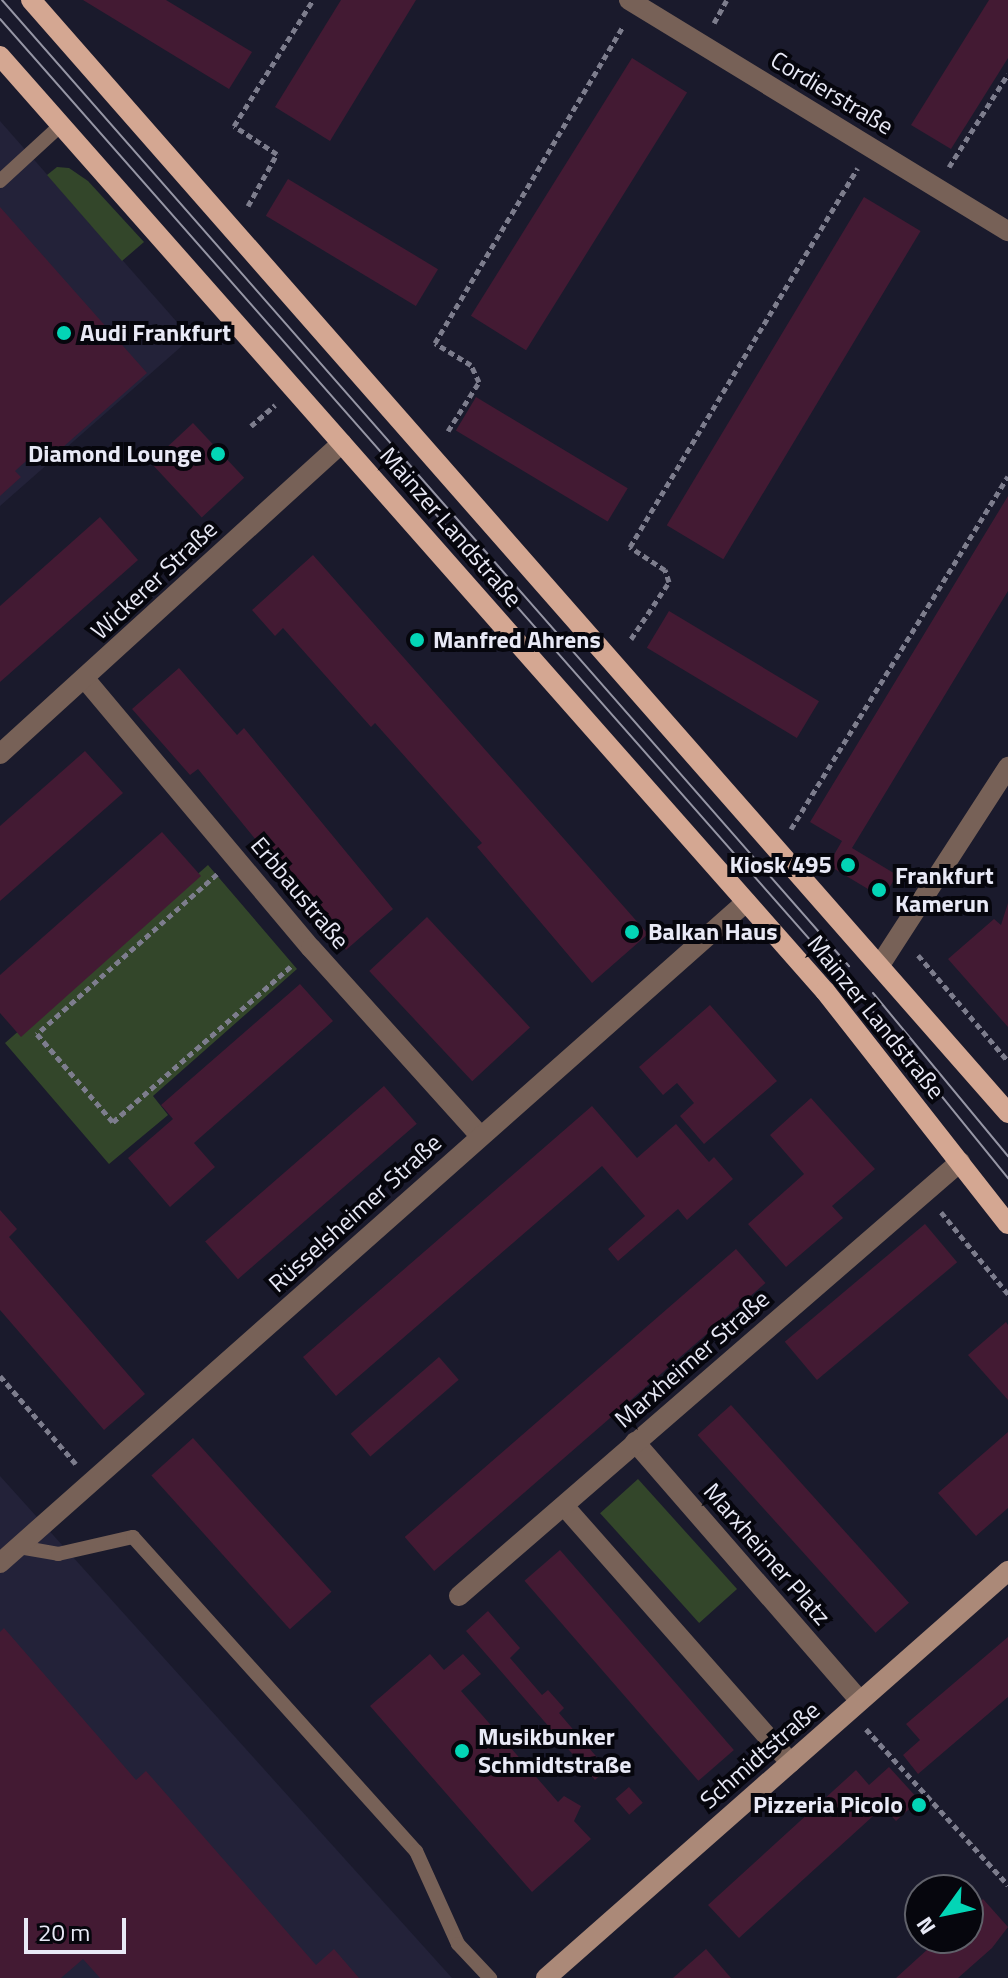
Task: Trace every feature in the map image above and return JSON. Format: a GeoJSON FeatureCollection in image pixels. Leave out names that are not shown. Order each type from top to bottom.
{"type":"FeatureCollection","features":[{"type":"Feature","properties":{"kind":"main road","name":"Mainzer Landstraße"},"geometry":{"type":"LineString","coordinates":[[31,0],[1008,1113]]}},
{"type":"Feature","properties":{"kind":"main road","name":"Mainzer Landstraße"},"geometry":{"type":"LineString","coordinates":[[0,56],[825,991],[1008,1224]]}},
{"type":"Feature","properties":{"kind":"main road","name":"Schmidtstraße"},"geometry":{"type":"LineString","coordinates":[[546,1978],[1008,1571]]}},
{"type":"Feature","properties":{"kind":"street","name":"Cordierstraße"},"geometry":{"type":"LineString","coordinates":[[632,2],[1008,231]]}},
{"type":"Feature","properties":{"kind":"street","name":"Wickerer Straße"},"geometry":{"type":"LineString","coordinates":[[0,754],[342,443]]}},
{"type":"Feature","properties":{"kind":"street","name":"Erbbaustraße"},"geometry":{"type":"LineString","coordinates":[[85,679],[311,948],[480,1136]]}},
{"type":"Feature","properties":{"kind":"street"},"geometry":{"type":"LineString","coordinates":[[880,965],[1008,767]]}},
{"type":"Feature","properties":{"kind":"street","name":"Rüsselsheimer Straße"},"geometry":{"type":"LineString","coordinates":[[0,1563],[746,902]]}},
{"type":"Feature","properties":{"kind":"street","name":"Marxheimer Straße"},"geometry":{"type":"LineString","coordinates":[[459,1596],[960,1162]]}},
{"type":"Feature","properties":{"kind":"street","name":"Marxheimer Platz"},"geometry":{"type":"LineString","coordinates":[[635,1442],[854,1705]]}},
{"type":"Feature","properties":{"kind":"street"},"geometry":{"type":"LineString","coordinates":[[565,1507],[791,1763]]}},
{"type":"Feature","properties":{"kind":"lane"},"geometry":{"type":"LineString","coordinates":[[0,181],[61,125]]}},
{"type":"Feature","properties":{"kind":"lane"},"geometry":{"type":"LineString","coordinates":[[19,1547],[58,1554],[133,1537],[416,1851],[458,1944],[490,1978]]}},
{"type":"Feature","properties":{"kind":"path"},"geometry":{"type":"LineString","coordinates":[[248,206],[277,154],[234,126],[313,0]]}},
{"type":"Feature","properties":{"kind":"path"},"geometry":{"type":"LineString","coordinates":[[448,431],[479,382],[471,365],[435,343],[632,2]]}},
{"type":"Feature","properties":{"kind":"path"},"geometry":{"type":"LineString","coordinates":[[937,187],[1008,74]]}},
{"type":"Feature","properties":{"kind":"path"},"geometry":{"type":"LineString","coordinates":[[631,639],[669,582],[665,570],[630,547],[871,146]]}},
{"type":"Feature","properties":{"kind":"path"},"geometry":{"type":"LineString","coordinates":[[773,845],[799,821],[1008,476]]}},
{"type":"Feature","properties":{"kind":"path"},"geometry":{"type":"LineString","coordinates":[[236,858],[37,1034],[113,1122],[311,948]]}},
{"type":"Feature","properties":{"kind":"path"},"geometry":{"type":"LineString","coordinates":[[900,934],[1008,1061]]}},
{"type":"Feature","properties":{"kind":"path"},"geometry":{"type":"LineString","coordinates":[[926,1192],[1008,1294]]}},
{"type":"Feature","properties":{"kind":"path"},"geometry":{"type":"LineString","coordinates":[[0,1376],[93,1483]]}},
{"type":"Feature","properties":{"kind":"path"},"geometry":{"type":"LineString","coordinates":[[854,1705],[1008,1885]]}},
{"type":"Feature","properties":{"kind":"shaded area"},"geometry":{"type":"Polygon","coordinates":[[[0,121],[191,338],[0,506],[0,121]]]}},
{"type":"Feature","properties":{"kind":"shaded area"},"geometry":{"type":"Polygon","coordinates":[[[0,1476],[452,1978],[0,1978],[0,1476]]]}},
{"type":"Feature","properties":{"kind":"green space"},"geometry":{"type":"Polygon","coordinates":[[[57,167],[69,168],[88,181],[144,242],[122,261],[47,175],[57,167]]]}},
{"type":"Feature","properties":{"kind":"green space"},"geometry":{"type":"Polygon","coordinates":[[[208,865],[297,969],[153,1096],[168,1115],[109,1164],[5,1043],[208,865]]]}},
{"type":"Feature","properties":{"kind":"green space"},"geometry":{"type":"Polygon","coordinates":[[[638,1479],[737,1589],[699,1623],[600,1513],[638,1479]]]}},
{"type":"Feature","properties":{"kind":"building"},"geometry":{"type":"Polygon","coordinates":[[[83,0],[166,0],[252,52],[229,89],[83,0]]]}},
{"type":"Feature","properties":{"kind":"building"},"geometry":{"type":"Polygon","coordinates":[[[341,0],[416,0],[330,141],[275,107],[341,0]]]}},
{"type":"Feature","properties":{"kind":"building"},"geometry":{"type":"Polygon","coordinates":[[[989,0],[1008,0],[1008,58],[951,149],[911,125],[989,0]]]}},
{"type":"Feature","properties":{"kind":"building"},"geometry":{"type":"Polygon","coordinates":[[[632,58],[687,92],[526,350],[471,316],[632,58]]]}},
{"type":"Feature","properties":{"kind":"building"},"geometry":{"type":"Polygon","coordinates":[[[288,179],[438,269],[416,306],[266,216],[288,179]]]}},
{"type":"Feature","properties":{"kind":"building"},"geometry":{"type":"Polygon","coordinates":[[[864,197],[921,231],[723,559],[667,525],[864,197]]]}},
{"type":"Feature","properties":{"kind":"building"},"geometry":{"type":"Polygon","coordinates":[[[0,207],[147,373],[54,455],[45,444],[15,471],[21,477],[0,496],[0,207]]]}},
{"type":"Feature","properties":{"kind":"building"},"geometry":{"type":"Polygon","coordinates":[[[476,397],[628,488],[608,522],[456,430],[476,397]]]}},
{"type":"Feature","properties":{"kind":"building"},"geometry":{"type":"Polygon","coordinates":[[[193,423],[244,478],[202,517],[151,463],[193,423]]]}},
{"type":"Feature","properties":{"kind":"building"},"geometry":{"type":"Polygon","coordinates":[[[1008,496],[1008,591],[852,848],[897,875],[883,898],[828,865],[842,841],[810,822],[1008,496]]]}},
{"type":"Feature","properties":{"kind":"building"},"geometry":{"type":"Polygon","coordinates":[[[100,517],[138,560],[0,682],[0,606],[100,517]]]}},
{"type":"Feature","properties":{"kind":"building"},"geometry":{"type":"Polygon","coordinates":[[[313,555],[648,934],[592,983],[477,847],[482,843],[375,723],[371,727],[283,628],[275,636],[252,610],[313,555]]]}},
{"type":"Feature","properties":{"kind":"building"},"geometry":{"type":"Polygon","coordinates":[[[669,611],[819,701],[797,738],[647,648],[669,611]]]}},
{"type":"Feature","properties":{"kind":"building"},"geometry":{"type":"Polygon","coordinates":[[[179,668],[237,735],[244,728],[393,909],[346,950],[198,769],[190,775],[132,709],[179,668]]]}},
{"type":"Feature","properties":{"kind":"building"},"geometry":{"type":"Polygon","coordinates":[[[85,751],[123,793],[0,901],[0,826],[85,751]]]}},
{"type":"Feature","properties":{"kind":"building"},"geometry":{"type":"Polygon","coordinates":[[[162,832],[201,876],[21,1037],[0,1013],[0,975],[162,832]]]}},
{"type":"Feature","properties":{"kind":"building"},"geometry":{"type":"Polygon","coordinates":[[[1008,903],[1008,1027],[948,959],[994,919],[1001,925],[1008,903]]]}},
{"type":"Feature","properties":{"kind":"building"},"geometry":{"type":"Polygon","coordinates":[[[427,917],[530,1027],[472,1081],[369,971],[427,917]]]}},
{"type":"Feature","properties":{"kind":"building"},"geometry":{"type":"Polygon","coordinates":[[[300,984],[333,1021],[194,1143],[215,1167],[170,1207],[128,1158],[173,1119],[161,1105],[300,984]]]}},
{"type":"Feature","properties":{"kind":"building"},"geometry":{"type":"Polygon","coordinates":[[[710,1005],[777,1081],[704,1144],[680,1116],[694,1103],[677,1083],[663,1095],[639,1067],[710,1005]]]}},
{"type":"Feature","properties":{"kind":"building"},"geometry":{"type":"Polygon","coordinates":[[[384,1086],[417,1124],[238,1279],[205,1241],[384,1086]]]}},
{"type":"Feature","properties":{"kind":"building"},"geometry":{"type":"Polygon","coordinates":[[[811,1098],[875,1169],[832,1206],[843,1218],[786,1267],[748,1224],[804,1174],[770,1135],[811,1098]]]}},
{"type":"Feature","properties":{"kind":"building"},"geometry":{"type":"Polygon","coordinates":[[[592,1106],[637,1158],[676,1124],[709,1162],[714,1157],[733,1179],[687,1220],[678,1209],[618,1261],[608,1249],[645,1216],[602,1166],[336,1396],[303,1357],[592,1106]]]}},
{"type":"Feature","properties":{"kind":"building"},"geometry":{"type":"Polygon","coordinates":[[[0,1210],[17,1229],[9,1237],[145,1394],[104,1430],[0,1310],[0,1210]]]}},
{"type":"Feature","properties":{"kind":"building"},"geometry":{"type":"Polygon","coordinates":[[[925,1224],[957,1262],[817,1380],[785,1342],[925,1224]]]}},
{"type":"Feature","properties":{"kind":"building"},"geometry":{"type":"Polygon","coordinates":[[[736,1249],[766,1283],[434,1571],[405,1537],[736,1249]]]}},
{"type":"Feature","properties":{"kind":"building"},"geometry":{"type":"Polygon","coordinates":[[[1006,1322],[1008,1325],[1008,1400],[968,1355],[1006,1322]]]}},
{"type":"Feature","properties":{"kind":"building"},"geometry":{"type":"Polygon","coordinates":[[[439,1357],[459,1380],[370,1456],[351,1434],[439,1357]]]}},
{"type":"Feature","properties":{"kind":"building"},"geometry":{"type":"Polygon","coordinates":[[[731,1405],[909,1603],[876,1633],[698,1435],[731,1405]]]}},
{"type":"Feature","properties":{"kind":"building"},"geometry":{"type":"Polygon","coordinates":[[[1008,1432],[1008,1508],[976,1536],[938,1493],[1008,1432]]]}},
{"type":"Feature","properties":{"kind":"building"},"geometry":{"type":"Polygon","coordinates":[[[193,1438],[332,1592],[290,1629],[151,1475],[193,1438]]]}},
{"type":"Feature","properties":{"kind":"building"},"geometry":{"type":"Polygon","coordinates":[[[560,1550],[734,1750],[698,1781],[525,1581],[560,1550]]]}},
{"type":"Feature","properties":{"kind":"building"},"geometry":{"type":"Polygon","coordinates":[[[488,1611],[520,1648],[510,1658],[542,1695],[548,1690],[564,1708],[559,1713],[607,1769],[595,1780],[466,1631],[488,1611]]]}},
{"type":"Feature","properties":{"kind":"building"},"geometry":{"type":"Polygon","coordinates":[[[4,1628],[136,1780],[146,1771],[316,1965],[334,1949],[359,1978],[100,1978],[83,1959],[61,1978],[0,1978],[0,1632],[4,1628]]]}},
{"type":"Feature","properties":{"kind":"building"},"geometry":{"type":"Polygon","coordinates":[[[1008,1637],[1008,1697],[918,1774],[903,1755],[920,1740],[906,1724],[1008,1637]]]}},
{"type":"Feature","properties":{"kind":"building","name":"Musikbunker Schmidtstraße"},"geometry":{"type":"Polygon","coordinates":[[[430,1654],[444,1670],[463,1654],[481,1674],[461,1691],[558,1802],[564,1796],[581,1806],[574,1821],[591,1839],[532,1892],[370,1706],[430,1654]]]}},
{"type":"Feature","properties":{"kind":"building"},"geometry":{"type":"Polygon","coordinates":[[[889,1767],[919,1800],[896,1821],[883,1807],[739,1938],[708,1905],[856,1770],[869,1785],[889,1767]]]}},
{"type":"Feature","properties":{"kind":"building"},"geometry":{"type":"Polygon","coordinates":[[[629,1787],[643,1803],[629,1815],[615,1799],[629,1787]]]}},
{"type":"Feature","properties":{"kind":"building"},"geometry":{"type":"Polygon","coordinates":[[[984,1900],[1008,1927],[992,1948],[958,1978],[896,1978],[922,1954],[984,1954],[984,1900]]]}},
{"type":"Feature","properties":{"kind":"building"},"geometry":{"type":"Polygon","coordinates":[[[706,1949],[731,1978],[673,1978],[706,1949]]]}},
{"type":"Feature","properties":{"kind":"tram line"},"geometry":{"type":"LineString","coordinates":[[2,0],[849,966]]}},
{"type":"Feature","properties":{"kind":"tram line"},"geometry":{"type":"LineString","coordinates":[[0,19],[871,1009],[1008,1178]]}},
{"type":"Feature","properties":{"kind":"tram line"},"geometry":{"type":"LineString","coordinates":[[873,993],[1008,1156]]}},
{"type":"Feature","properties":{"kind":"place","name":"Audi Frankfurt"},"geometry":{"type":"Point","coordinates":[64,333]}},
{"type":"Feature","properties":{"kind":"place","name":"Diamond Lounge"},"geometry":{"type":"Point","coordinates":[218,454]}},
{"type":"Feature","properties":{"kind":"place","name":"Manfred Ahrens"},"geometry":{"type":"Point","coordinates":[417,640]}},
{"type":"Feature","properties":{"kind":"place","name":"Kiosk 495"},"geometry":{"type":"Point","coordinates":[848,865]}},
{"type":"Feature","properties":{"kind":"place","name":"Frankfurt Kamerun"},"geometry":{"type":"Point","coordinates":[879,890]}},
{"type":"Feature","properties":{"kind":"place","name":"Balkan Haus"},"geometry":{"type":"Point","coordinates":[632,932]}},
{"type":"Feature","properties":{"kind":"place","name":"Musikbunker Schmidtstraße"},"geometry":{"type":"Point","coordinates":[462,1751]}},
{"type":"Feature","properties":{"kind":"place","name":"Pizzeria Picolo"},"geometry":{"type":"Point","coordinates":[919,1805]}}]}
